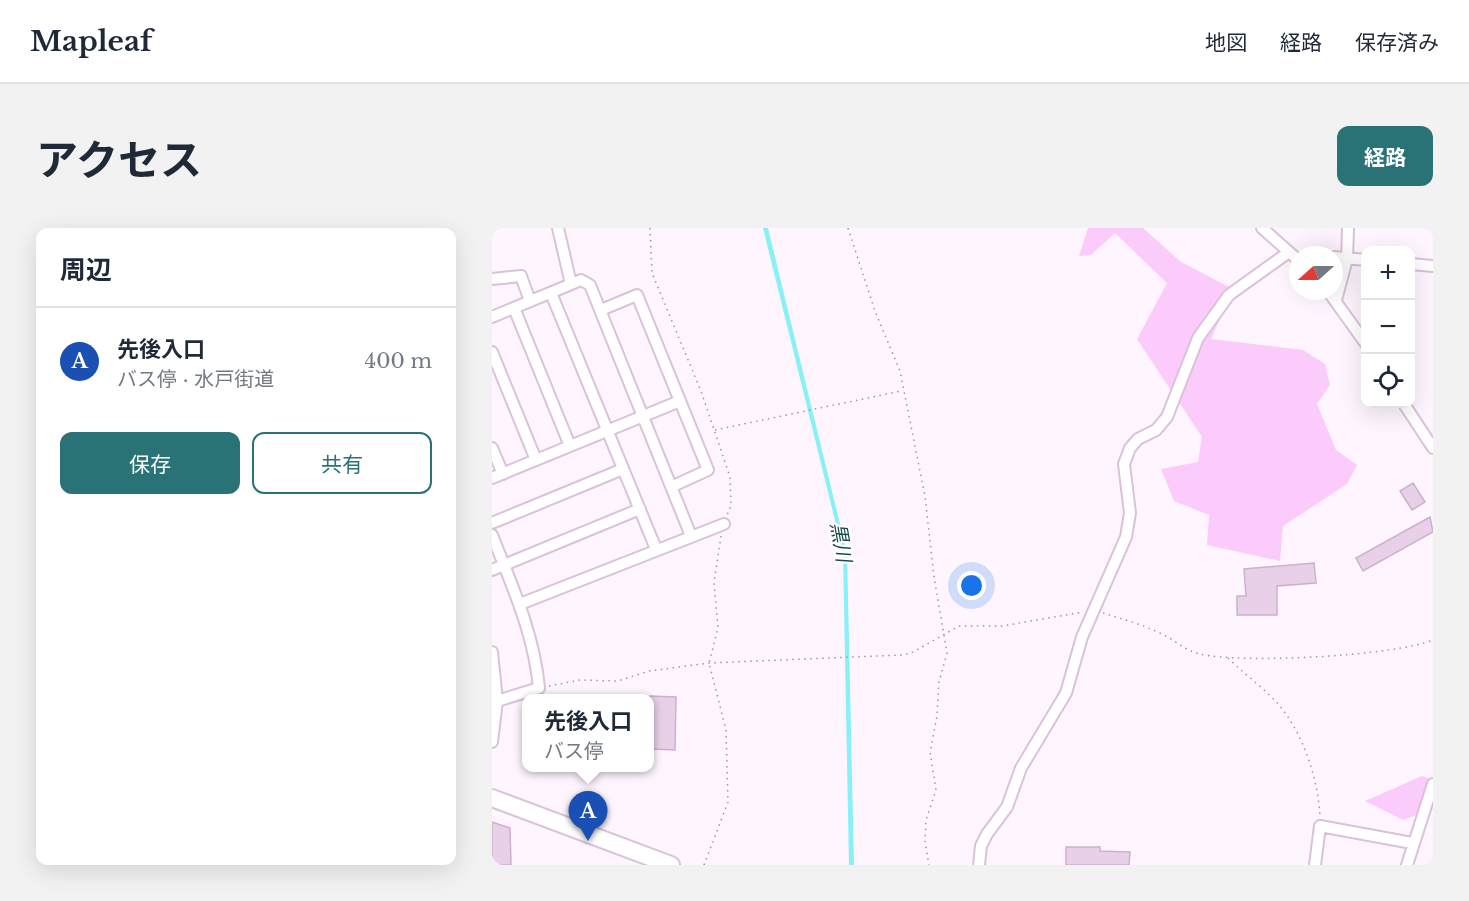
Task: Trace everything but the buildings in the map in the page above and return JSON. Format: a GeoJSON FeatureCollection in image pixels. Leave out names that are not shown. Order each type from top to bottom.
{"type":"FeatureCollection","features":[{"type":"Feature","properties":{"kind":"highway"},"geometry":{"type":"LineString","coordinates":[[492,798],[671,865]]}},
{"type":"Feature","properties":{"kind":"street"},"geometry":{"type":"LineString","coordinates":[[558,228],[572,284]]}},
{"type":"Feature","properties":{"kind":"street"},"geometry":{"type":"LineString","coordinates":[[1262,228],[1289,252]]}},
{"type":"Feature","properties":{"kind":"street"},"geometry":{"type":"LineString","coordinates":[[1343,273],[1347,258],[1348,228]]}},
{"type":"Feature","properties":{"kind":"street"},"geometry":{"type":"LineString","coordinates":[[979,865],[981,846],[987,834],[1007,807],[1021,768],[1066,693],[1083,637],[1127,533],[1130,513],[1124,464],[1130,448],[1138,439],[1156,430],[1167,417],[1194,346],[1210,318],[1234,290],[1289,258]]}},
{"type":"Feature","properties":{"kind":"street"},"geometry":{"type":"LineString","coordinates":[[1343,258],[1361,260]]}},
{"type":"Feature","properties":{"kind":"street"},"geometry":{"type":"LineString","coordinates":[[1415,264],[1433,266]]}},
{"type":"Feature","properties":{"kind":"street"},"geometry":{"type":"LineString","coordinates":[[492,279],[521,276],[530,301]]}},
{"type":"Feature","properties":{"kind":"street"},"geometry":{"type":"LineString","coordinates":[[492,317],[581,280],[590,285],[673,486],[691,536]]}},
{"type":"Feature","properties":{"kind":"street"},"geometry":{"type":"LineString","coordinates":[[551,293],[656,549]]}},
{"type":"Feature","properties":{"kind":"street"},"geometry":{"type":"LineString","coordinates":[[601,310],[637,295],[708,471],[673,486]]}},
{"type":"Feature","properties":{"kind":"street"},"geometry":{"type":"LineString","coordinates":[[1336,300],[1361,338]]}},
{"type":"Feature","properties":{"kind":"street"},"geometry":{"type":"LineString","coordinates":[[514,308],[570,446]]}},
{"type":"Feature","properties":{"kind":"street"},"geometry":{"type":"LineString","coordinates":[[492,352],[537,460]]}},
{"type":"Feature","properties":{"kind":"street"},"geometry":{"type":"LineString","coordinates":[[492,448],[497,476],[680,401]]}},
{"type":"Feature","properties":{"kind":"street"},"geometry":{"type":"LineString","coordinates":[[1407,408],[1433,448]]}},
{"type":"Feature","properties":{"kind":"street"},"geometry":{"type":"LineString","coordinates":[[492,523],[623,469]]}},
{"type":"Feature","properties":{"kind":"street"},"geometry":{"type":"LineString","coordinates":[[492,570],[640,509]]}},
{"type":"Feature","properties":{"kind":"street"},"geometry":{"type":"LineString","coordinates":[[520,604],[656,549],[715,530],[724,524]]}},
{"type":"Feature","properties":{"kind":"street"},"geometry":{"type":"LineString","coordinates":[[492,536],[534,645],[539,688],[497,701]]}},
{"type":"Feature","properties":{"kind":"street"},"geometry":{"type":"LineString","coordinates":[[492,652],[497,701],[492,742]]}},
{"type":"Feature","properties":{"kind":"street"},"geometry":{"type":"LineString","coordinates":[[1407,865],[1412,843],[1433,784]]}},
{"type":"Feature","properties":{"kind":"street"},"geometry":{"type":"LineString","coordinates":[[1315,865],[1320,826],[1412,843]]}},
{"type":"Feature","properties":{"kind":"path"},"geometry":{"type":"LineString","coordinates":[[848,228],[875,311],[900,371],[925,496],[947,659],[939,682],[937,716],[930,752],[936,790],[926,820],[925,842],[929,865]]}},
{"type":"Feature","properties":{"kind":"path"},"geometry":{"type":"LineString","coordinates":[[714,430],[902,390]]}},
{"type":"Feature","properties":{"kind":"path"},"geometry":{"type":"LineString","coordinates":[[539,688],[579,680],[618,681],[649,671],[709,663],[903,655],[913,652],[959,626],[1012,625],[1054,615],[1095,611],[1162,634],[1189,651],[1227,658],[1350,654],[1420,646],[1433,640]]}},
{"type":"Feature","properties":{"kind":"path"},"geometry":{"type":"LineString","coordinates":[[1227,658],[1279,706],[1295,729],[1316,789],[1320,826]]}},
{"type":"Feature","properties":{"kind":"path"},"geometry":{"type":"LineString","coordinates":[[704,865],[726,812],[728,789],[726,730],[709,663]]}},
{"type":"Feature","properties":{"kind":"shaded area"},"geometry":{"type":"Polygon","coordinates":[[[1088,228],[1143,228],[1181,262],[1237,291],[1225,308],[1211,339],[1303,350],[1325,364],[1330,385],[1317,404],[1336,450],[1357,465],[1347,484],[1283,526],[1280,561],[1207,545],[1209,515],[1174,501],[1161,469],[1198,462],[1202,437],[1137,339],[1167,283],[1115,233],[1091,255],[1079,256],[1088,228]]]}},
{"type":"Feature","properties":{"kind":"shaded area"},"geometry":{"type":"Polygon","coordinates":[[[1422,776],[1429,778],[1419,814],[1403,820],[1365,801],[1422,776]]]}},
{"type":"Feature","properties":{"kind":"water","name":"黒川"},"geometry":{"type":"Polygon","coordinates":[[[763,228],[768,228],[847,553],[854,865],[849,865],[843,553],[763,228]]]}},
{"type":"Feature","properties":{"kind":"place","name":"先後入口"},"geometry":{"type":"Point","coordinates":[588,841]}}]}
